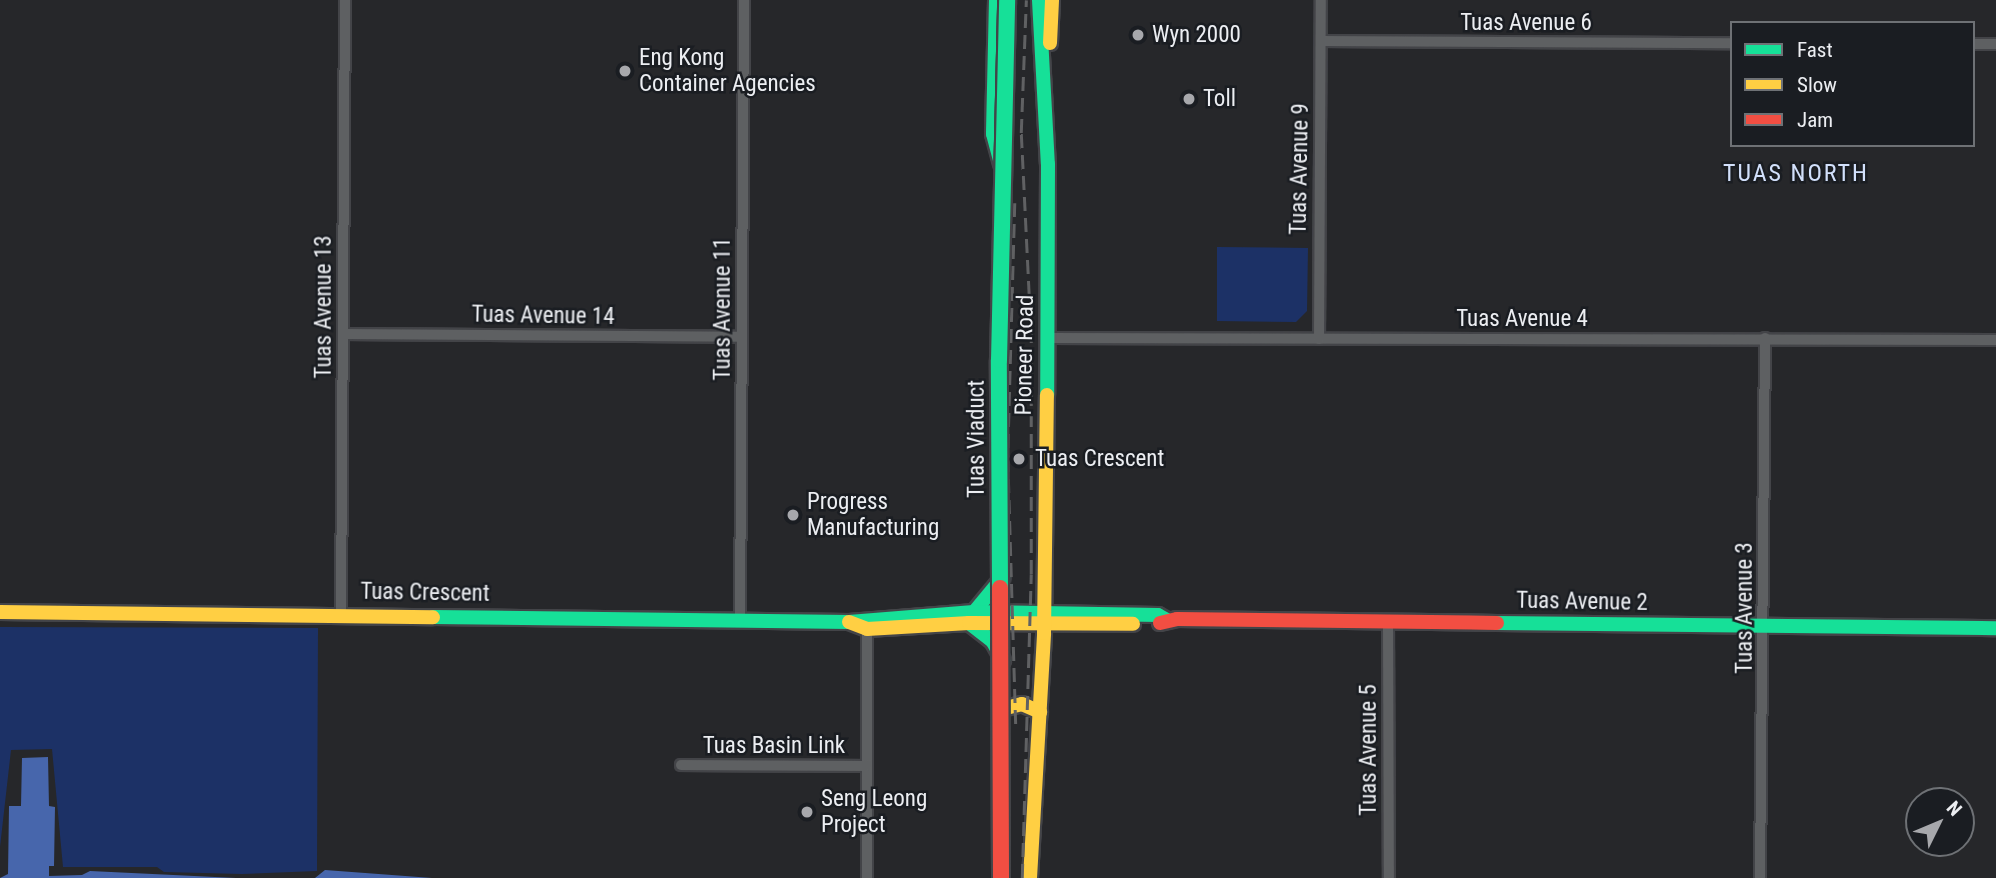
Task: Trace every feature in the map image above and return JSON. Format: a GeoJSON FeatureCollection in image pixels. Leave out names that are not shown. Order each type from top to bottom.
{"type":"FeatureCollection","features":[{"type":"Feature","properties":{"kind":"main road"},"geometry":{"type":"LineString","coordinates":[[996,0],[993,134],[1003,169]]}},
{"type":"Feature","properties":{"kind":"main road","name":"Tuas Viaduct"},"geometry":{"type":"LineString","coordinates":[[1001,878],[1003,169],[1007,0]]}},
{"type":"Feature","properties":{"kind":"main road","name":"Pioneer Road"},"geometry":{"type":"LineString","coordinates":[[1007,878],[1003,363],[1013,0]]}},
{"type":"Feature","properties":{"kind":"main road","name":"Pioneer Road"},"geometry":{"type":"LineString","coordinates":[[1030,878],[1044,618],[1048,338],[1048,158],[1039,0]]}},
{"type":"Feature","properties":{"kind":"main road"},"geometry":{"type":"LineString","coordinates":[[1048,158],[1052,0]]}},
{"type":"Feature","properties":{"kind":"main road"},"geometry":{"type":"LineString","coordinates":[[1003,577],[988,600],[971,617],[993,642],[1005,662]]}},
{"type":"Feature","properties":{"kind":"main road","name":"Tuas Crescent"},"geometry":{"type":"LineString","coordinates":[[0,612],[740,619],[867,623],[971,617],[1044,618]]}},
{"type":"Feature","properties":{"kind":"main road","name":"Tuas Avenue 2"},"geometry":{"type":"LineString","coordinates":[[1044,618],[1764,628],[1996,628]]}},
{"type":"Feature","properties":{"kind":"main road"},"geometry":{"type":"LineString","coordinates":[[1006,708],[1021,704],[1040,712]]}},
{"type":"Feature","properties":{"kind":"street","name":"Tuas Avenue 13"},"geometry":{"type":"LineString","coordinates":[[341,615],[345,0]]}},
{"type":"Feature","properties":{"kind":"street","name":"Tuas Avenue 11"},"geometry":{"type":"LineString","coordinates":[[740,619],[744,0]]}},
{"type":"Feature","properties":{"kind":"street","name":"Tuas Avenue 9"},"geometry":{"type":"LineString","coordinates":[[1319,339],[1321,0]]}},
{"type":"Feature","properties":{"kind":"street","name":"Tuas Avenue 6"},"geometry":{"type":"LineString","coordinates":[[1321,41],[1730,43]]}},
{"type":"Feature","properties":{"kind":"street"},"geometry":{"type":"LineString","coordinates":[[1975,44],[1996,44]]}},
{"type":"Feature","properties":{"kind":"street","name":"Tuas Avenue 14"},"geometry":{"type":"LineString","coordinates":[[343,334],[742,337]]}},
{"type":"Feature","properties":{"kind":"street","name":"Tuas Avenue 4"},"geometry":{"type":"LineString","coordinates":[[1048,338],[1996,340]]}},
{"type":"Feature","properties":{"kind":"street","name":"Tuas Avenue 3"},"geometry":{"type":"LineString","coordinates":[[1760,878],[1765,338]]}},
{"type":"Feature","properties":{"kind":"street","name":"Tuas Avenue 5"},"geometry":{"type":"LineString","coordinates":[[1388,622],[1388,878]]}},
{"type":"Feature","properties":{"kind":"street","name":"Tuas Basin Link"},"geometry":{"type":"LineString","coordinates":[[867,623],[867,878]]}},
{"type":"Feature","properties":{"kind":"street","name":"Tuas Basin Link"},"geometry":{"type":"LineString","coordinates":[[681,765],[867,766]]}},
{"type":"Feature","properties":{"kind":"shaded area"},"geometry":{"type":"Polygon","coordinates":[[[1217,247],[1308,248],[1307,311],[1296,322],[1217,321],[1217,247]]]}},
{"type":"Feature","properties":{"kind":"shaded area"},"geometry":{"type":"Polygon","coordinates":[[[0,627],[318,628],[317,871],[242,874],[164,872],[157,867],[63,867],[52,749],[11,750],[0,847],[0,627]]]}},
{"type":"Feature","properties":{"kind":"shaded area"},"geometry":{"type":"Polygon","coordinates":[[[48,757],[49,806],[55,807],[54,866],[49,866],[49,876],[82,875],[90,871],[236,878],[0,878],[8,874],[9,806],[21,806],[22,758],[48,757]]]}},
{"type":"Feature","properties":{"kind":"shaded area"},"geometry":{"type":"Polygon","coordinates":[[[325,870],[432,878],[315,878],[325,870]]]}},
{"type":"Feature","properties":{"kind":"railway"},"geometry":{"type":"LineString","coordinates":[[1022,878],[1031,574],[1031,337],[1021,133],[1026,0]]}},
{"type":"Feature","properties":{"kind":"railway"},"geometry":{"type":"LineString","coordinates":[[1015,203],[1008,458],[1016,724]]}},
{"type":"Feature","properties":{"kind":"traffic: fast"},"geometry":{"type":"LineString","coordinates":[[996,0],[993,134],[1001,164]]}},
{"type":"Feature","properties":{"kind":"traffic: fast"},"geometry":{"type":"LineString","coordinates":[[1000,588],[999,360],[1007,0]]}},
{"type":"Feature","properties":{"kind":"traffic: fast"},"geometry":{"type":"LineString","coordinates":[[1039,0],[1048,164],[1047,395]]}},
{"type":"Feature","properties":{"kind":"traffic: fast"},"geometry":{"type":"LineString","coordinates":[[974,612],[1003,577]]}},
{"type":"Feature","properties":{"kind":"traffic: fast"},"geometry":{"type":"LineString","coordinates":[[433,617],[849,622],[974,612],[1158,615],[1167,620]]}},
{"type":"Feature","properties":{"kind":"traffic: fast"},"geometry":{"type":"LineString","coordinates":[[969,623],[993,642],[1003,660]]}},
{"type":"Feature","properties":{"kind":"traffic: fast"},"geometry":{"type":"LineString","coordinates":[[1497,623],[1996,628]]}},
{"type":"Feature","properties":{"kind":"traffic: slow"},"geometry":{"type":"LineString","coordinates":[[1050,43],[1052,0]]}},
{"type":"Feature","properties":{"kind":"traffic: slow"},"geometry":{"type":"LineString","coordinates":[[1030,878],[1044,633],[1047,395]]}},
{"type":"Feature","properties":{"kind":"traffic: slow"},"geometry":{"type":"LineString","coordinates":[[0,612],[433,617]]}},
{"type":"Feature","properties":{"kind":"traffic: slow"},"geometry":{"type":"LineString","coordinates":[[849,622],[867,629],[969,623],[1133,624]]}},
{"type":"Feature","properties":{"kind":"traffic: slow"},"geometry":{"type":"LineString","coordinates":[[1006,708],[1022,704],[1040,712]]}},
{"type":"Feature","properties":{"kind":"traffic: jam"},"geometry":{"type":"LineString","coordinates":[[1000,588],[1001,878]]}},
{"type":"Feature","properties":{"kind":"traffic: jam"},"geometry":{"type":"LineString","coordinates":[[1160,623],[1177,619],[1497,623]]}},
{"type":"Feature","properties":{"kind":"place","name":"Wyn 2000"},"geometry":{"type":"Point","coordinates":[1138,35]}},
{"type":"Feature","properties":{"kind":"place","name":"Eng Kong Container Agencies"},"geometry":{"type":"Point","coordinates":[625,71]}},
{"type":"Feature","properties":{"kind":"place","name":"Toll"},"geometry":{"type":"Point","coordinates":[1189,99]}},
{"type":"Feature","properties":{"kind":"place","name":"Tuas Crescent"},"geometry":{"type":"Point","coordinates":[1019,459]}},
{"type":"Feature","properties":{"kind":"place","name":"Progress Manufacturing"},"geometry":{"type":"Point","coordinates":[793,515]}},
{"type":"Feature","properties":{"kind":"place","name":"Seng Leong Project"},"geometry":{"type":"Point","coordinates":[807,812]}},
{"type":"Feature","properties":{"kind":"district","name":"TUAS NORTH"},"geometry":{"type":"Point","coordinates":[1796,174]}}]}
